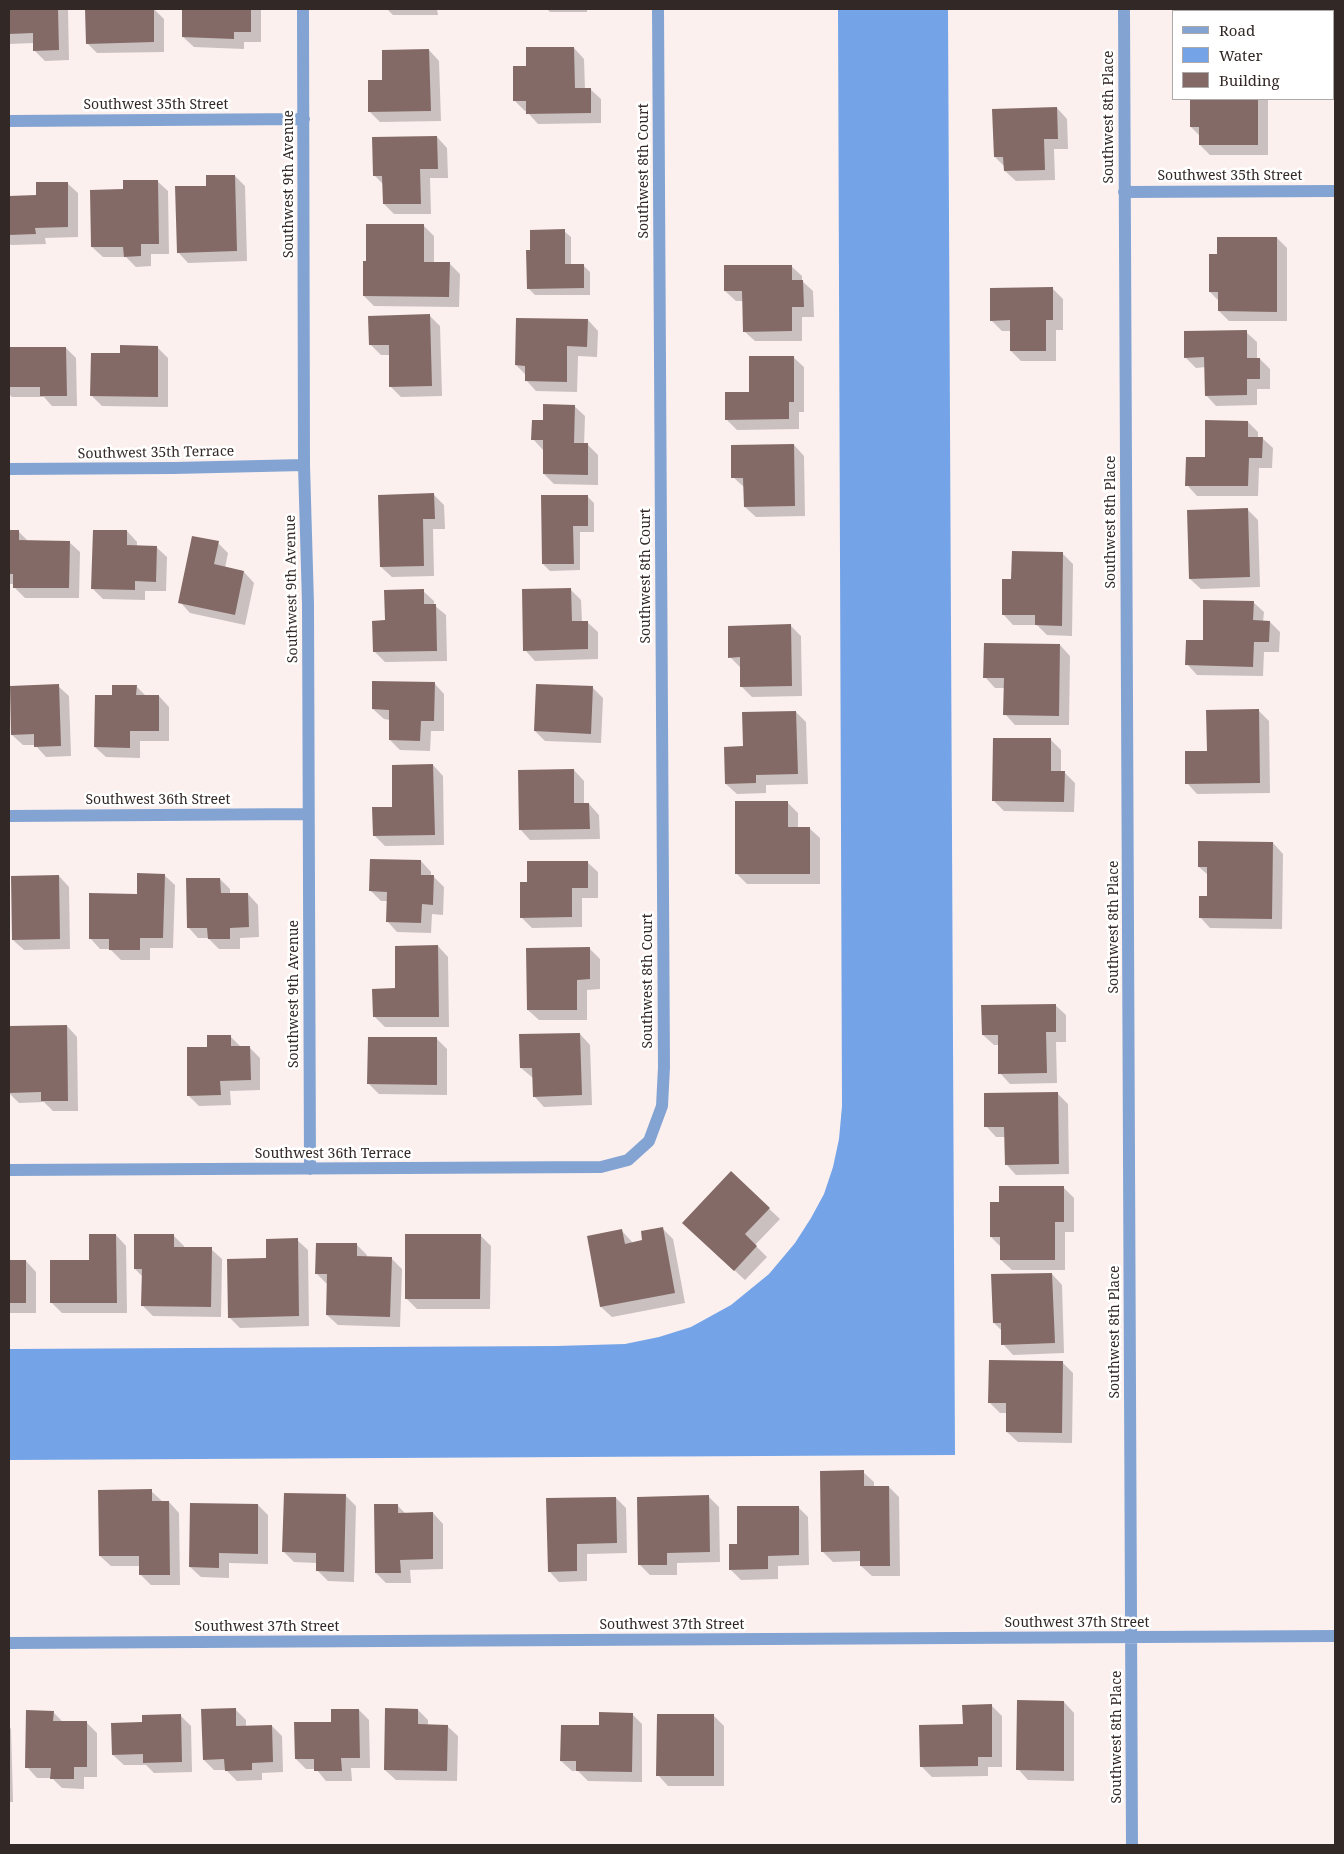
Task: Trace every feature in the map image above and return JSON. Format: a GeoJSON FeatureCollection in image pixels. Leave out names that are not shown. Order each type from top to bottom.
{"type":"FeatureCollection","features":[{"type":"Feature","properties":{"kind":"street","name":"Southwest 9th Avenue"},"geometry":{"type":"LineString","coordinates":[[304,9],[304,465],[308,604],[310,1169]]}},
{"type":"Feature","properties":{"kind":"street","name":"Southwest 8th Court"},"geometry":{"type":"LineString","coordinates":[[649,1141],[662,1106],[664,1067],[658,9]]}},
{"type":"Feature","properties":{"kind":"street","name":"Southwest 8th Place"},"geometry":{"type":"LineString","coordinates":[[1124,9],[1132,1845]]}},
{"type":"Feature","properties":{"kind":"street","name":"Southwest 35th Street"},"geometry":{"type":"LineString","coordinates":[[9,121],[304,119]]}},
{"type":"Feature","properties":{"kind":"street","name":"Southwest 35th Street"},"geometry":{"type":"LineString","coordinates":[[1124,192],[1335,191]]}},
{"type":"Feature","properties":{"kind":"street","name":"Southwest 35th Terrace"},"geometry":{"type":"LineString","coordinates":[[9,469],[304,465]]}},
{"type":"Feature","properties":{"kind":"street","name":"Southwest 36th Street"},"geometry":{"type":"LineString","coordinates":[[9,816],[308,814]]}},
{"type":"Feature","properties":{"kind":"street","name":"Southwest 36th Terrace"},"geometry":{"type":"LineString","coordinates":[[9,1170],[600,1167],[628,1160],[649,1141]]}},
{"type":"Feature","properties":{"kind":"street","name":"Southwest 37th Street"},"geometry":{"type":"LineString","coordinates":[[9,1643],[1335,1636]]}},
{"type":"Feature","properties":{"kind":"water"},"geometry":{"type":"Polygon","coordinates":[[[838,9],[948,9],[955,1455],[9,1460],[9,1349],[625,1344],[659,1337],[691,1327],[731,1305],[769,1274],[795,1243],[811,1218],[824,1194],[833,1167],[839,1139],[842,1106],[838,9]]]}},
{"type":"Feature","properties":{"kind":"building"},"geometry":{"type":"Polygon","coordinates":[[[9,9],[58,9],[59,50],[33,51],[33,33],[9,34],[9,9]]]}},
{"type":"Feature","properties":{"kind":"building"},"geometry":{"type":"Polygon","coordinates":[[[85,9],[154,9],[154,42],[86,44],[85,9]]]}},
{"type":"Feature","properties":{"kind":"building"},"geometry":{"type":"Polygon","coordinates":[[[182,9],[251,9],[251,32],[234,32],[234,39],[182,37],[182,9]]]}},
{"type":"Feature","properties":{"kind":"building"},"geometry":{"type":"Polygon","coordinates":[[[1189,9],[1229,9],[1229,10],[1189,9]]]}},
{"type":"Feature","properties":{"kind":"building"},"geometry":{"type":"Polygon","coordinates":[[[526,47],[574,47],[575,88],[591,88],[591,113],[526,114],[526,101],[513,101],[513,66],[526,66],[526,47]]]}},
{"type":"Feature","properties":{"kind":"building"},"geometry":{"type":"Polygon","coordinates":[[[429,49],[431,111],[368,112],[368,80],[382,80],[382,50],[429,49]]]}},
{"type":"Feature","properties":{"kind":"building"},"geometry":{"type":"Polygon","coordinates":[[[1190,100],[1258,100],[1258,145],[1199,145],[1199,127],[1190,127],[1190,100]]]}},
{"type":"Feature","properties":{"kind":"building"},"geometry":{"type":"Polygon","coordinates":[[[1057,107],[1058,139],[1044,139],[1045,170],[1004,171],[1003,157],[994,157],[992,109],[1057,107]]]}},
{"type":"Feature","properties":{"kind":"building"},"geometry":{"type":"Polygon","coordinates":[[[437,136],[438,169],[420,169],[421,204],[383,204],[382,176],[373,176],[372,137],[437,136]]]}},
{"type":"Feature","properties":{"kind":"building"},"geometry":{"type":"Polygon","coordinates":[[[206,175],[235,175],[237,251],[177,253],[175,186],[206,186],[206,175]]]}},
{"type":"Feature","properties":{"kind":"building"},"geometry":{"type":"Polygon","coordinates":[[[123,180],[158,180],[159,244],[141,244],[141,256],[124,257],[123,247],[91,247],[90,190],[123,189],[123,180]]]}},
{"type":"Feature","properties":{"kind":"building"},"geometry":{"type":"Polygon","coordinates":[[[36,182],[68,182],[68,227],[35,228],[36,234],[9,235],[9,196],[36,195],[36,182]]]}},
{"type":"Feature","properties":{"kind":"building"},"geometry":{"type":"Polygon","coordinates":[[[366,224],[424,224],[424,262],[450,262],[449,297],[363,296],[363,261],[366,261],[366,224]]]}},
{"type":"Feature","properties":{"kind":"building"},"geometry":{"type":"Polygon","coordinates":[[[565,229],[565,264],[584,264],[584,288],[527,289],[526,250],[530,250],[530,230],[565,229]]]}},
{"type":"Feature","properties":{"kind":"building"},"geometry":{"type":"Polygon","coordinates":[[[1217,237],[1277,237],[1277,312],[1218,311],[1218,292],[1209,292],[1209,254],[1217,254],[1217,237]]]}},
{"type":"Feature","properties":{"kind":"building"},"geometry":{"type":"Polygon","coordinates":[[[724,265],[792,265],[792,280],[803,280],[804,307],[792,307],[792,331],[743,332],[742,291],[724,291],[724,265]]]}},
{"type":"Feature","properties":{"kind":"building"},"geometry":{"type":"Polygon","coordinates":[[[1053,287],[1053,320],[1046,320],[1046,351],[1010,351],[1010,320],[990,321],[990,288],[1053,287]]]}},
{"type":"Feature","properties":{"kind":"building"},"geometry":{"type":"Polygon","coordinates":[[[430,314],[432,386],[389,387],[389,345],[369,345],[368,316],[430,314]]]}},
{"type":"Feature","properties":{"kind":"building"},"geometry":{"type":"Polygon","coordinates":[[[516,318],[588,319],[587,347],[567,346],[567,382],[525,381],[525,366],[515,365],[516,318]]]}},
{"type":"Feature","properties":{"kind":"building"},"geometry":{"type":"Polygon","coordinates":[[[1247,330],[1247,358],[1260,358],[1260,379],[1247,379],[1247,395],[1205,396],[1204,357],[1184,358],[1184,331],[1247,330]]]}},
{"type":"Feature","properties":{"kind":"building"},"geometry":{"type":"Polygon","coordinates":[[[120,345],[158,346],[158,397],[90,396],[91,353],[120,353],[120,345]]]}},
{"type":"Feature","properties":{"kind":"building"},"geometry":{"type":"Polygon","coordinates":[[[9,347],[66,347],[67,396],[40,396],[40,387],[9,387],[9,347]]]}},
{"type":"Feature","properties":{"kind":"building"},"geometry":{"type":"Polygon","coordinates":[[[749,356],[794,356],[794,402],[789,402],[789,419],[725,420],[725,392],[749,392],[749,356]]]}},
{"type":"Feature","properties":{"kind":"building"},"geometry":{"type":"Polygon","coordinates":[[[543,404],[575,405],[574,443],[588,443],[588,475],[543,474],[543,440],[531,440],[532,420],[543,420],[543,404]]]}},
{"type":"Feature","properties":{"kind":"building"},"geometry":{"type":"Polygon","coordinates":[[[1205,420],[1248,421],[1248,437],[1263,437],[1262,458],[1249,458],[1248,486],[1185,486],[1186,457],[1205,457],[1205,420]]]}},
{"type":"Feature","properties":{"kind":"building"},"geometry":{"type":"Polygon","coordinates":[[[794,444],[795,506],[744,507],[743,478],[731,478],[731,445],[794,444]]]}},
{"type":"Feature","properties":{"kind":"building"},"geometry":{"type":"Polygon","coordinates":[[[434,493],[435,519],[423,519],[424,566],[380,567],[378,495],[434,493]]]}},
{"type":"Feature","properties":{"kind":"building"},"geometry":{"type":"Polygon","coordinates":[[[541,495],[588,495],[588,526],[573,526],[574,564],[542,564],[541,495]]]}},
{"type":"Feature","properties":{"kind":"building"},"geometry":{"type":"Polygon","coordinates":[[[1248,508],[1250,577],[1189,579],[1187,510],[1248,508]]]}},
{"type":"Feature","properties":{"kind":"building"},"geometry":{"type":"Polygon","coordinates":[[[9,530],[19,530],[19,540],[70,541],[69,588],[13,588],[13,574],[9,574],[9,530]]]}},
{"type":"Feature","properties":{"kind":"building"},"geometry":{"type":"Polygon","coordinates":[[[93,530],[127,530],[127,545],[157,546],[156,582],[135,581],[135,590],[91,589],[93,530]]]}},
{"type":"Feature","properties":{"kind":"building"},"geometry":{"type":"Polygon","coordinates":[[[192,536],[219,541],[214,564],[244,571],[235,615],[178,603],[192,536]]]}},
{"type":"Feature","properties":{"kind":"building"},"geometry":{"type":"Polygon","coordinates":[[[1012,551],[1063,552],[1062,626],[1035,625],[1035,615],[1002,615],[1002,579],[1011,579],[1012,551]]]}},
{"type":"Feature","properties":{"kind":"building"},"geometry":{"type":"Polygon","coordinates":[[[571,588],[572,621],[588,621],[588,649],[523,651],[522,589],[571,588]]]}},
{"type":"Feature","properties":{"kind":"building"},"geometry":{"type":"Polygon","coordinates":[[[424,589],[424,604],[436,604],[437,651],[373,652],[372,621],[385,620],[384,590],[424,589]]]}},
{"type":"Feature","properties":{"kind":"building"},"geometry":{"type":"Polygon","coordinates":[[[1203,600],[1254,601],[1253,620],[1270,621],[1269,642],[1254,642],[1253,667],[1185,665],[1186,640],[1203,640],[1203,600]]]}},
{"type":"Feature","properties":{"kind":"building"},"geometry":{"type":"Polygon","coordinates":[[[791,624],[792,686],[740,687],[740,657],[728,658],[728,626],[791,624]]]}},
{"type":"Feature","properties":{"kind":"building"},"geometry":{"type":"Polygon","coordinates":[[[984,643],[1060,644],[1059,716],[1003,715],[1004,678],[983,678],[984,643]]]}},
{"type":"Feature","properties":{"kind":"building"},"geometry":{"type":"Polygon","coordinates":[[[372,681],[435,682],[434,721],[421,721],[420,741],[389,740],[389,710],[372,709],[372,681]]]}},
{"type":"Feature","properties":{"kind":"building"},"geometry":{"type":"Polygon","coordinates":[[[59,684],[61,746],[34,747],[34,734],[11,735],[10,686],[59,684]]]}},
{"type":"Feature","properties":{"kind":"building"},"geometry":{"type":"Polygon","coordinates":[[[536,684],[593,686],[591,734],[534,731],[536,684]]]}},
{"type":"Feature","properties":{"kind":"building"},"geometry":{"type":"Polygon","coordinates":[[[112,685],[137,685],[136,695],[159,695],[159,731],[130,731],[130,748],[94,747],[95,695],[112,695],[112,685]]]}},
{"type":"Feature","properties":{"kind":"building"},"geometry":{"type":"Polygon","coordinates":[[[1259,709],[1260,783],[1185,784],[1185,751],[1207,751],[1206,710],[1259,709]]]}},
{"type":"Feature","properties":{"kind":"building"},"geometry":{"type":"Polygon","coordinates":[[[796,711],[798,774],[756,775],[756,783],[725,784],[724,747],[743,746],[742,712],[796,711]]]}},
{"type":"Feature","properties":{"kind":"building"},"geometry":{"type":"Polygon","coordinates":[[[993,738],[1051,738],[1051,771],[1065,771],[1064,802],[992,801],[993,738]]]}},
{"type":"Feature","properties":{"kind":"building"},"geometry":{"type":"Polygon","coordinates":[[[433,764],[435,835],[373,836],[372,807],[392,807],[392,765],[433,764]]]}},
{"type":"Feature","properties":{"kind":"building"},"geometry":{"type":"Polygon","coordinates":[[[574,769],[574,803],[589,803],[590,829],[519,830],[518,770],[574,769]]]}},
{"type":"Feature","properties":{"kind":"building"},"geometry":{"type":"Polygon","coordinates":[[[735,801],[788,801],[788,827],[810,827],[810,874],[735,874],[735,801]]]}},
{"type":"Feature","properties":{"kind":"building"},"geometry":{"type":"Polygon","coordinates":[[[1198,841],[1273,842],[1272,919],[1199,918],[1199,896],[1207,896],[1207,867],[1198,867],[1198,841]]]}},
{"type":"Feature","properties":{"kind":"building"},"geometry":{"type":"Polygon","coordinates":[[[370,859],[421,860],[421,875],[434,875],[433,905],[422,904],[421,923],[386,922],[387,892],[369,891],[370,859]]]}},
{"type":"Feature","properties":{"kind":"building"},"geometry":{"type":"Polygon","coordinates":[[[527,861],[588,861],[588,888],[572,888],[572,917],[520,918],[520,882],[527,882],[527,861]]]}},
{"type":"Feature","properties":{"kind":"building"},"geometry":{"type":"Polygon","coordinates":[[[137,873],[165,874],[163,938],[140,938],[140,950],[109,950],[109,939],[89,939],[89,893],[137,894],[137,873]]]}},
{"type":"Feature","properties":{"kind":"building"},"geometry":{"type":"Polygon","coordinates":[[[59,875],[60,939],[12,940],[11,876],[59,875]]]}},
{"type":"Feature","properties":{"kind":"building"},"geometry":{"type":"Polygon","coordinates":[[[186,878],[220,878],[221,893],[248,893],[249,927],[230,928],[230,939],[208,939],[207,928],[187,928],[186,878]]]}},
{"type":"Feature","properties":{"kind":"building"},"geometry":{"type":"Polygon","coordinates":[[[438,945],[439,1017],[373,1017],[372,989],[395,988],[395,946],[438,945]]]}},
{"type":"Feature","properties":{"kind":"building"},"geometry":{"type":"Polygon","coordinates":[[[590,947],[590,979],[577,980],[577,1010],[527,1010],[526,948],[590,947]]]}},
{"type":"Feature","properties":{"kind":"building"},"geometry":{"type":"Polygon","coordinates":[[[1056,1004],[1056,1032],[1046,1032],[1047,1073],[998,1074],[998,1035],[982,1035],[981,1005],[1056,1004]]]}},
{"type":"Feature","properties":{"kind":"building"},"geometry":{"type":"Polygon","coordinates":[[[67,1025],[68,1101],[41,1101],[41,1092],[9,1093],[9,1026],[67,1025]]]}},
{"type":"Feature","properties":{"kind":"building"},"geometry":{"type":"Polygon","coordinates":[[[580,1033],[582,1095],[533,1097],[532,1068],[520,1068],[519,1034],[580,1033]]]}},
{"type":"Feature","properties":{"kind":"building"},"geometry":{"type":"Polygon","coordinates":[[[207,1035],[231,1035],[231,1046],[250,1046],[251,1080],[220,1081],[221,1095],[187,1096],[187,1047],[207,1047],[207,1035]]]}},
{"type":"Feature","properties":{"kind":"building"},"geometry":{"type":"Polygon","coordinates":[[[368,1037],[437,1037],[437,1085],[367,1084],[368,1037]]]}},
{"type":"Feature","properties":{"kind":"building"},"geometry":{"type":"Polygon","coordinates":[[[1058,1092],[1059,1164],[1005,1165],[1004,1127],[984,1127],[984,1093],[1058,1092]]]}},
{"type":"Feature","properties":{"kind":"building"},"geometry":{"type":"Polygon","coordinates":[[[731,1171],[770,1208],[745,1234],[757,1246],[734,1271],[682,1223],[731,1171]]]}},
{"type":"Feature","properties":{"kind":"building"},"geometry":{"type":"Polygon","coordinates":[[[999,1186],[1064,1186],[1064,1222],[1055,1222],[1055,1260],[1000,1260],[1000,1237],[990,1237],[990,1202],[999,1202],[999,1186]]]}},
{"type":"Feature","properties":{"kind":"building"},"geometry":{"type":"Polygon","coordinates":[[[663,1227],[675,1293],[600,1307],[587,1236],[622,1229],[625,1244],[642,1240],[641,1231],[663,1227]]]}},
{"type":"Feature","properties":{"kind":"building"},"geometry":{"type":"Polygon","coordinates":[[[89,1234],[116,1234],[117,1303],[50,1303],[50,1260],[89,1260],[89,1234]]]}},
{"type":"Feature","properties":{"kind":"building"},"geometry":{"type":"Polygon","coordinates":[[[134,1234],[174,1234],[174,1247],[212,1247],[211,1307],[141,1306],[142,1269],[134,1269],[134,1234]]]}},
{"type":"Feature","properties":{"kind":"building"},"geometry":{"type":"Polygon","coordinates":[[[405,1234],[481,1234],[480,1299],[405,1299],[405,1234]]]}},
{"type":"Feature","properties":{"kind":"building"},"geometry":{"type":"Polygon","coordinates":[[[298,1238],[299,1316],[228,1318],[227,1259],[266,1258],[266,1239],[298,1238]]]}},
{"type":"Feature","properties":{"kind":"building"},"geometry":{"type":"Polygon","coordinates":[[[316,1243],[357,1243],[357,1256],[392,1257],[390,1317],[326,1315],[327,1274],[315,1274],[316,1243]]]}},
{"type":"Feature","properties":{"kind":"building"},"geometry":{"type":"Polygon","coordinates":[[[9,1260],[26,1260],[26,1303],[9,1303],[9,1260]]]}},
{"type":"Feature","properties":{"kind":"building"},"geometry":{"type":"Polygon","coordinates":[[[1052,1273],[1055,1343],[1001,1345],[1001,1323],[993,1323],[991,1274],[1052,1273]]]}},
{"type":"Feature","properties":{"kind":"building"},"geometry":{"type":"Polygon","coordinates":[[[989,1360],[1063,1361],[1062,1433],[1006,1432],[1006,1403],[988,1403],[989,1360]]]}},
{"type":"Feature","properties":{"kind":"building"},"geometry":{"type":"Polygon","coordinates":[[[864,1470],[864,1486],[889,1486],[890,1566],[860,1566],[860,1551],[821,1552],[820,1471],[864,1470]]]}},
{"type":"Feature","properties":{"kind":"building"},"geometry":{"type":"Polygon","coordinates":[[[152,1489],[152,1501],[169,1501],[170,1575],[139,1575],[139,1556],[99,1556],[98,1490],[152,1489]]]}},
{"type":"Feature","properties":{"kind":"building"},"geometry":{"type":"Polygon","coordinates":[[[284,1493],[346,1494],[344,1572],[316,1571],[316,1553],[282,1552],[284,1493]]]}},
{"type":"Feature","properties":{"kind":"building"},"geometry":{"type":"Polygon","coordinates":[[[709,1495],[710,1552],[667,1553],[667,1565],[638,1565],[637,1497],[709,1495]]]}},
{"type":"Feature","properties":{"kind":"building"},"geometry":{"type":"Polygon","coordinates":[[[616,1497],[617,1543],[577,1544],[577,1571],[548,1572],[546,1498],[616,1497]]]}},
{"type":"Feature","properties":{"kind":"building"},"geometry":{"type":"Polygon","coordinates":[[[190,1503],[258,1504],[258,1554],[219,1553],[219,1568],[189,1567],[190,1503]]]}},
{"type":"Feature","properties":{"kind":"building"},"geometry":{"type":"Polygon","coordinates":[[[374,1504],[398,1504],[398,1513],[433,1512],[433,1559],[400,1560],[401,1573],[375,1573],[374,1504]]]}},
{"type":"Feature","properties":{"kind":"building"},"geometry":{"type":"Polygon","coordinates":[[[737,1506],[799,1506],[799,1555],[768,1556],[768,1569],[729,1570],[729,1544],[737,1544],[737,1506]]]}},
{"type":"Feature","properties":{"kind":"building"},"geometry":{"type":"Polygon","coordinates":[[[1017,1700],[1064,1701],[1064,1771],[1016,1770],[1017,1700]]]}},
{"type":"Feature","properties":{"kind":"building"},"geometry":{"type":"Polygon","coordinates":[[[992,1704],[992,1757],[978,1757],[978,1766],[920,1767],[919,1725],[963,1724],[962,1705],[992,1704]]]}},
{"type":"Feature","properties":{"kind":"building"},"geometry":{"type":"Polygon","coordinates":[[[236,1708],[236,1726],[272,1725],[273,1762],[252,1763],[252,1770],[225,1771],[224,1759],[203,1760],[201,1709],[236,1708]]]}},
{"type":"Feature","properties":{"kind":"building"},"geometry":{"type":"Polygon","coordinates":[[[385,1708],[418,1709],[418,1724],[448,1725],[447,1771],[384,1770],[385,1708]]]}},
{"type":"Feature","properties":{"kind":"building"},"geometry":{"type":"Polygon","coordinates":[[[331,1709],[359,1709],[360,1758],[341,1758],[342,1771],[314,1771],[314,1759],[295,1759],[294,1722],[331,1722],[331,1709]]]}},
{"type":"Feature","properties":{"kind":"building"},"geometry":{"type":"Polygon","coordinates":[[[26,1710],[54,1711],[53,1721],[87,1721],[87,1767],[74,1767],[74,1779],[50,1779],[51,1768],[25,1768],[26,1710]]]}},
{"type":"Feature","properties":{"kind":"building"},"geometry":{"type":"Polygon","coordinates":[[[599,1712],[633,1713],[632,1772],[576,1771],[576,1761],[560,1761],[561,1725],[599,1725],[599,1712]]]}},
{"type":"Feature","properties":{"kind":"building"},"geometry":{"type":"Polygon","coordinates":[[[181,1714],[182,1762],[143,1763],[143,1754],[112,1755],[111,1723],[142,1722],[142,1715],[181,1714]]]}},
{"type":"Feature","properties":{"kind":"building"},"geometry":{"type":"Polygon","coordinates":[[[657,1714],[714,1714],[714,1776],[656,1776],[657,1714]]]}}]}
